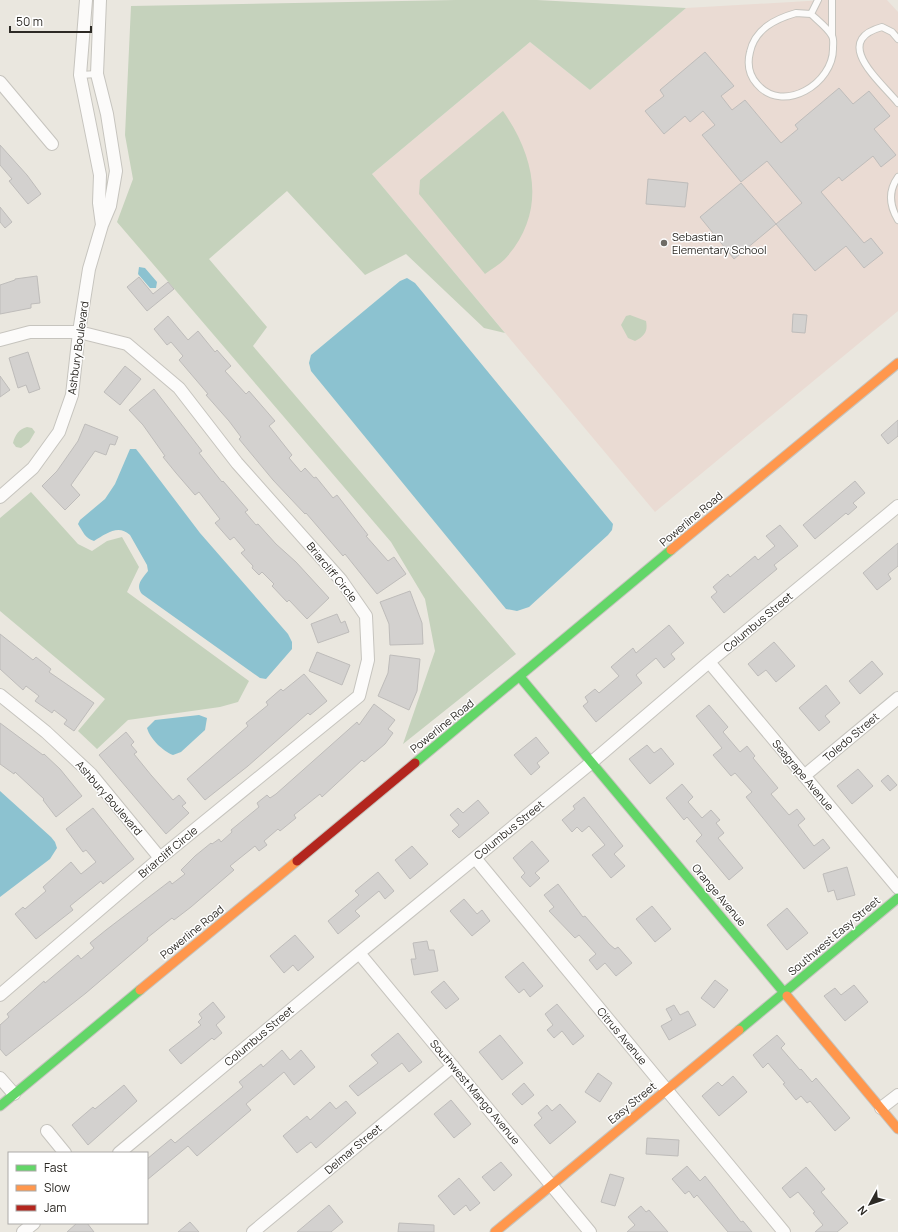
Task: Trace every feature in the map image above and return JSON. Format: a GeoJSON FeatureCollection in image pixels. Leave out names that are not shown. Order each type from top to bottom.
{"type":"FeatureCollection","features":[{"type":"Feature","properties":{"kind":"street","name":"Ashbury Boulevard"},"geometry":{"type":"LineString","coordinates":[[86,0],[80,75],[108,173],[98,203],[102,225]]}},
{"type":"Feature","properties":{"kind":"street","name":"Ashbury Boulevard"},"geometry":{"type":"LineString","coordinates":[[0,497],[33,468],[59,432],[72,395],[79,332],[89,269],[102,225],[110,206],[107,114],[97,74],[100,0]]}},
{"type":"Feature","properties":{"kind":"street"},"geometry":{"type":"LineString","coordinates":[[0,82],[52,144]]}},
{"type":"Feature","properties":{"kind":"street","name":"Briarcliff Circle"},"geometry":{"type":"LineString","coordinates":[[0,340],[30,332],[79,332],[127,344],[179,388],[237,462],[341,580],[366,616],[368,660],[359,696],[160,858],[0,995]]}},
{"type":"Feature","properties":{"kind":"street","name":"Powerline Road"},"geometry":{"type":"LineString","coordinates":[[0,1106],[898,363]]}},
{"type":"Feature","properties":{"kind":"street","name":"Columbus Street"},"geometry":{"type":"LineString","coordinates":[[120,1152],[592,762],[709,662],[898,506]]}},
{"type":"Feature","properties":{"kind":"street","name":"Seagrape Avenue"},"geometry":{"type":"LineString","coordinates":[[709,662],[898,888]]}},
{"type":"Feature","properties":{"kind":"street","name":"Orange Avenue"},"geometry":{"type":"LineString","coordinates":[[520,677],[898,1129]]}},
{"type":"Feature","properties":{"kind":"street","name":"Ashbury Boulevard"},"geometry":{"type":"LineString","coordinates":[[0,695],[46,732],[91,774],[160,858]]}},
{"type":"Feature","properties":{"kind":"street","name":"Toledo Street"},"geometry":{"type":"LineString","coordinates":[[804,776],[898,698]]}},
{"type":"Feature","properties":{"kind":"street","name":"Citrus Avenue"},"geometry":{"type":"LineString","coordinates":[[475,858],[784,1232]]}},
{"type":"Feature","properties":{"kind":"street","name":"Southwest Easy Street"},"geometry":{"type":"LineString","coordinates":[[785,993],[898,898]]}},
{"type":"Feature","properties":{"kind":"street","name":"Southwest Mango Avenue"},"geometry":{"type":"LineString","coordinates":[[360,953],[590,1232]]}},
{"type":"Feature","properties":{"kind":"street","name":"Easy Street"},"geometry":{"type":"LineString","coordinates":[[495,1232],[785,993]]}},
{"type":"Feature","properties":{"kind":"street","name":"Delmar Street"},"geometry":{"type":"LineString","coordinates":[[253,1232],[453,1066]]}},
{"type":"Feature","properties":{"kind":"street"},"geometry":{"type":"LineString","coordinates":[[0,1078],[14,1094]]}},
{"type":"Feature","properties":{"kind":"street"},"geometry":{"type":"LineString","coordinates":[[881,1108],[898,1095]]}},
{"type":"Feature","properties":{"kind":"street"},"geometry":{"type":"LineString","coordinates":[[47,1131],[63,1152]]}},
{"type":"Feature","properties":{"kind":"street"},"geometry":{"type":"LineString","coordinates":[[23,1232],[33,1224]]}},
{"type":"Feature","properties":{"kind":"lane"},"geometry":{"type":"LineString","coordinates":[[811,14],[818,0]]}},
{"type":"Feature","properties":{"kind":"lane"},"geometry":{"type":"LineString","coordinates":[[832,0],[832,36],[834,59],[826,73],[813,86],[801,94],[790,96],[778,96],[763,90],[753,80],[748,60],[751,49],[758,34],[769,24],[796,13],[811,14],[832,36]]}},
{"type":"Feature","properties":{"kind":"lane"},"geometry":{"type":"LineString","coordinates":[[898,39],[892,32],[882,27],[864,35],[859,42],[858,51],[870,69],[898,103]]}},
{"type":"Feature","properties":{"kind":"lane"},"geometry":{"type":"LineString","coordinates":[[80,75],[97,74]]}},
{"type":"Feature","properties":{"kind":"lane"},"geometry":{"type":"LineString","coordinates":[[898,177],[890,193],[893,211],[898,220]]}},
{"type":"Feature","properties":{"kind":"shaded area","name":"Sebastian Elementary School"},"geometry":{"type":"Polygon","coordinates":[[[825,0],[887,0],[898,12],[898,311],[655,512],[372,174],[530,42],[590,90],[686,8],[825,0]]]}},
{"type":"Feature","properties":{"kind":"green space"},"geometry":{"type":"Polygon","coordinates":[[[537,0],[686,8],[590,90],[530,42],[372,174],[505,333],[484,328],[406,254],[365,275],[287,191],[209,259],[267,327],[253,346],[516,654],[403,744],[435,651],[425,599],[391,542],[117,222],[133,179],[125,135],[131,6],[537,0]]]}},
{"type":"Feature","properties":{"kind":"green space"},"geometry":{"type":"Polygon","coordinates":[[[503,111],[523,147],[529,166],[532,185],[532,204],[527,223],[518,241],[505,259],[485,274],[419,194],[420,180],[503,111]]]}},
{"type":"Feature","properties":{"kind":"green space"},"geometry":{"type":"Polygon","coordinates":[[[630,315],[646,321],[647,328],[645,333],[635,341],[628,338],[621,325],[626,316],[630,315]]]}},
{"type":"Feature","properties":{"kind":"green space"},"geometry":{"type":"Polygon","coordinates":[[[27,427],[32,428],[35,432],[29,442],[21,448],[16,447],[13,443],[16,435],[22,429],[27,427]]]}},
{"type":"Feature","properties":{"kind":"green space"},"geometry":{"type":"Polygon","coordinates":[[[31,492],[78,544],[92,551],[107,541],[122,537],[139,567],[127,592],[249,681],[238,702],[220,707],[128,720],[97,749],[78,731],[105,699],[0,611],[0,518],[31,492]]]}},
{"type":"Feature","properties":{"kind":"water"},"geometry":{"type":"Polygon","coordinates":[[[139,267],[145,268],[157,282],[156,288],[150,288],[138,274],[139,267]]]}},
{"type":"Feature","properties":{"kind":"water"},"geometry":{"type":"Polygon","coordinates":[[[407,278],[415,283],[613,524],[612,530],[608,535],[529,607],[517,611],[506,609],[311,371],[309,363],[311,355],[400,281],[407,278]]]}},
{"type":"Feature","properties":{"kind":"water"},"geometry":{"type":"Polygon","coordinates":[[[130,449],[136,449],[200,533],[288,634],[292,642],[292,649],[266,679],[260,678],[142,594],[139,585],[148,571],[147,565],[130,535],[121,530],[116,530],[94,541],[86,536],[78,524],[80,520],[105,499],[115,484],[130,449]]]}},
{"type":"Feature","properties":{"kind":"water"},"geometry":{"type":"Polygon","coordinates":[[[199,715],[207,718],[205,730],[181,752],[173,755],[165,751],[157,744],[147,728],[155,720],[199,715]]]}},
{"type":"Feature","properties":{"kind":"water"},"geometry":{"type":"Polygon","coordinates":[[[0,791],[51,837],[57,848],[50,859],[0,897],[0,791]]]}},
{"type":"Feature","properties":{"kind":"building"},"geometry":{"type":"Polygon","coordinates":[[[705,52],[734,86],[721,96],[732,110],[745,100],[781,143],[798,129],[795,125],[839,88],[853,104],[869,91],[890,116],[874,129],[896,155],[881,167],[873,156],[842,181],[839,177],[821,192],[864,243],[871,238],[883,253],[864,268],[846,246],[815,271],[776,224],[802,203],[767,161],[741,182],[702,135],[715,125],[703,111],[690,122],[685,116],[664,134],[645,111],[664,96],[660,90],[705,52]]]}},
{"type":"Feature","properties":{"kind":"building"},"geometry":{"type":"Polygon","coordinates":[[[0,145],[27,175],[41,194],[28,204],[9,181],[12,179],[0,165],[0,145]]]}},
{"type":"Feature","properties":{"kind":"building"},"geometry":{"type":"Polygon","coordinates":[[[648,179],[688,183],[685,207],[646,204],[648,179]]]}},
{"type":"Feature","properties":{"kind":"building"},"geometry":{"type":"Polygon","coordinates":[[[741,183],[776,224],[734,259],[700,217],[741,183]]]}},
{"type":"Feature","properties":{"kind":"building"},"geometry":{"type":"Polygon","coordinates":[[[0,207],[12,222],[5,228],[0,222],[0,207]]]}},
{"type":"Feature","properties":{"kind":"building"},"geometry":{"type":"Polygon","coordinates":[[[37,276],[40,303],[31,304],[31,308],[0,314],[0,285],[15,279],[37,276]]]}},
{"type":"Feature","properties":{"kind":"building"},"geometry":{"type":"Polygon","coordinates":[[[139,277],[153,294],[168,282],[174,289],[147,311],[127,287],[139,277]]]}},
{"type":"Feature","properties":{"kind":"building"},"geometry":{"type":"Polygon","coordinates":[[[793,314],[807,315],[805,333],[792,332],[793,314]]]}},
{"type":"Feature","properties":{"kind":"building"},"geometry":{"type":"Polygon","coordinates":[[[168,316],[188,340],[198,331],[215,352],[217,350],[231,366],[225,371],[246,394],[249,391],[275,421],[269,426],[292,455],[289,458],[301,472],[305,468],[314,478],[316,477],[333,498],[337,495],[368,535],[366,536],[388,561],[394,557],[406,574],[377,594],[345,554],[343,556],[306,513],[305,514],[273,480],[239,439],[241,437],[206,395],[208,394],[179,360],[183,356],[171,342],[167,345],[154,329],[168,316]]]}},
{"type":"Feature","properties":{"kind":"building"},"geometry":{"type":"Polygon","coordinates":[[[28,352],[40,389],[29,393],[26,385],[18,388],[9,358],[28,352]]]}},
{"type":"Feature","properties":{"kind":"building"},"geometry":{"type":"Polygon","coordinates":[[[125,366],[141,379],[120,405],[104,392],[125,366]]]}},
{"type":"Feature","properties":{"kind":"building"},"geometry":{"type":"Polygon","coordinates":[[[0,376],[10,390],[0,397],[0,376]]]}},
{"type":"Feature","properties":{"kind":"building"},"geometry":{"type":"Polygon","coordinates":[[[154,389],[202,451],[199,453],[222,482],[223,481],[248,510],[245,512],[256,525],[258,524],[276,544],[296,562],[329,598],[307,619],[289,600],[287,602],[272,586],[274,584],[262,572],[259,575],[252,568],[253,566],[241,553],[245,550],[234,537],[230,540],[215,523],[220,519],[199,492],[195,495],[176,473],[163,457],[165,456],[143,425],[129,410],[154,389]]]}},
{"type":"Feature","properties":{"kind":"building"},"geometry":{"type":"Polygon","coordinates":[[[898,420],[898,436],[888,444],[881,435],[898,420]]]}},
{"type":"Feature","properties":{"kind":"building"},"geometry":{"type":"Polygon","coordinates":[[[85,424],[118,437],[115,445],[110,444],[106,455],[95,451],[71,485],[80,495],[65,510],[42,486],[57,471],[78,441],[85,424]]]}},
{"type":"Feature","properties":{"kind":"building"},"geometry":{"type":"Polygon","coordinates":[[[855,481],[865,493],[853,503],[857,507],[848,515],[846,513],[815,539],[803,525],[855,481]]]}},
{"type":"Feature","properties":{"kind":"building"},"geometry":{"type":"Polygon","coordinates":[[[780,525],[798,546],[774,565],[777,569],[724,613],[711,597],[717,592],[713,587],[728,574],[730,577],[755,556],[758,560],[775,546],[766,536],[780,525]]]}},
{"type":"Feature","properties":{"kind":"building"},"geometry":{"type":"Polygon","coordinates":[[[898,543],[898,566],[888,574],[891,579],[877,590],[863,573],[898,543]]]}},
{"type":"Feature","properties":{"kind":"building"},"geometry":{"type":"Polygon","coordinates":[[[410,591],[422,623],[423,644],[390,645],[389,624],[380,602],[410,591]]]}},
{"type":"Feature","properties":{"kind":"building"},"geometry":{"type":"Polygon","coordinates":[[[337,614],[341,623],[345,621],[349,632],[318,643],[311,624],[337,614]]]}},
{"type":"Feature","properties":{"kind":"building"},"geometry":{"type":"Polygon","coordinates":[[[669,625],[684,643],[671,654],[675,659],[664,668],[656,658],[636,675],[642,683],[596,722],[583,706],[588,702],[585,697],[595,689],[599,693],[619,676],[611,667],[633,648],[636,653],[669,625]]]}},
{"type":"Feature","properties":{"kind":"building"},"geometry":{"type":"Polygon","coordinates":[[[0,634],[33,660],[36,657],[51,669],[49,672],[94,703],[74,731],[64,724],[67,720],[54,710],[52,713],[35,701],[39,696],[26,686],[23,690],[0,669],[0,634]]]}},
{"type":"Feature","properties":{"kind":"building"},"geometry":{"type":"Polygon","coordinates":[[[774,642],[795,666],[776,682],[766,670],[758,676],[748,664],[774,642]]]}},
{"type":"Feature","properties":{"kind":"building"},"geometry":{"type":"Polygon","coordinates":[[[317,652],[350,665],[342,685],[309,671],[317,652]]]}},
{"type":"Feature","properties":{"kind":"building"},"geometry":{"type":"Polygon","coordinates":[[[390,655],[420,659],[417,691],[409,710],[378,696],[388,673],[390,655]]]}},
{"type":"Feature","properties":{"kind":"building"},"geometry":{"type":"Polygon","coordinates":[[[872,661],[883,674],[860,694],[849,681],[872,661]]]}},
{"type":"Feature","properties":{"kind":"building"},"geometry":{"type":"Polygon","coordinates":[[[304,674],[327,701],[310,715],[308,713],[248,766],[205,800],[187,779],[248,726],[246,723],[268,705],[266,702],[281,689],[283,691],[304,674]]]}},
{"type":"Feature","properties":{"kind":"building"},"geometry":{"type":"Polygon","coordinates":[[[826,685],[840,703],[825,716],[830,722],[819,731],[799,708],[826,685]]]}},
{"type":"Feature","properties":{"kind":"building"},"geometry":{"type":"Polygon","coordinates":[[[374,704],[395,720],[388,729],[393,733],[385,744],[364,762],[362,760],[322,797],[320,794],[294,815],[296,818],[280,831],[278,829],[264,841],[267,845],[259,851],[255,846],[230,866],[234,870],[191,907],[174,920],[172,918],[147,938],[148,940],[86,993],[6,1056],[0,1049],[0,1025],[9,1017],[7,1014],[44,981],[45,983],[78,955],[81,959],[94,948],[90,943],[106,930],[170,881],[172,884],[185,874],[181,870],[195,856],[211,843],[212,844],[219,839],[221,842],[232,832],[231,830],[259,807],[257,803],[267,795],[270,798],[276,794],[357,722],[359,725],[374,704]]]}},
{"type":"Feature","properties":{"kind":"building"},"geometry":{"type":"Polygon","coordinates":[[[709,705],[728,727],[723,732],[740,752],[747,746],[755,756],[753,758],[778,788],[771,794],[789,815],[797,809],[805,819],[798,825],[814,846],[823,839],[830,848],[804,869],[746,797],[752,792],[735,773],[731,776],[713,755],[722,748],[696,716],[709,705]]]}},
{"type":"Feature","properties":{"kind":"building"},"geometry":{"type":"Polygon","coordinates":[[[0,723],[43,755],[44,754],[60,769],[82,796],[56,817],[43,800],[44,799],[15,772],[14,774],[0,764],[0,723]]]}},
{"type":"Feature","properties":{"kind":"building"},"geometry":{"type":"Polygon","coordinates":[[[126,732],[134,742],[131,745],[137,752],[134,754],[151,775],[173,800],[179,795],[186,803],[182,806],[189,813],[166,834],[99,755],[126,732]]]}},
{"type":"Feature","properties":{"kind":"building"},"geometry":{"type":"Polygon","coordinates":[[[536,737],[549,753],[537,763],[540,767],[531,775],[514,755],[536,737]]]}},
{"type":"Feature","properties":{"kind":"building"},"geometry":{"type":"Polygon","coordinates":[[[647,745],[654,753],[661,748],[674,764],[650,784],[629,759],[647,745]]]}},
{"type":"Feature","properties":{"kind":"building"},"geometry":{"type":"Polygon","coordinates":[[[858,769],[873,786],[852,804],[837,786],[858,769]]]}},
{"type":"Feature","properties":{"kind":"building"},"geometry":{"type":"Polygon","coordinates":[[[888,775],[897,785],[890,791],[881,781],[888,775]]]}},
{"type":"Feature","properties":{"kind":"building"},"geometry":{"type":"Polygon","coordinates":[[[682,784],[693,797],[688,802],[702,818],[711,810],[720,820],[716,823],[724,833],[718,838],[743,868],[729,880],[696,841],[702,835],[687,817],[684,820],[666,798],[682,784]]]}},
{"type":"Feature","properties":{"kind":"building"},"geometry":{"type":"Polygon","coordinates":[[[584,797],[623,846],[614,854],[625,866],[611,878],[592,855],[605,845],[589,826],[582,832],[577,827],[572,832],[562,820],[575,809],[573,806],[584,797]]]}},
{"type":"Feature","properties":{"kind":"building"},"geometry":{"type":"Polygon","coordinates":[[[478,800],[489,813],[459,838],[452,831],[459,825],[450,815],[458,808],[463,813],[478,800]]]}},
{"type":"Feature","properties":{"kind":"building"},"geometry":{"type":"Polygon","coordinates":[[[93,808],[134,859],[103,884],[101,881],[70,906],[73,910],[36,939],[15,914],[23,907],[25,909],[46,891],[43,887],[71,862],[81,874],[96,862],[86,850],[83,852],[66,829],[93,808]]]}},
{"type":"Feature","properties":{"kind":"building"},"geometry":{"type":"Polygon","coordinates":[[[532,841],[549,861],[535,873],[540,878],[530,887],[521,877],[525,873],[513,858],[532,841]]]}},
{"type":"Feature","properties":{"kind":"building"},"geometry":{"type":"Polygon","coordinates":[[[412,846],[428,864],[410,879],[395,860],[412,846]]]}},
{"type":"Feature","properties":{"kind":"building"},"geometry":{"type":"Polygon","coordinates":[[[847,867],[855,895],[837,900],[834,890],[828,892],[823,874],[847,867]]]}},
{"type":"Feature","properties":{"kind":"building"},"geometry":{"type":"Polygon","coordinates":[[[378,872],[394,891],[385,899],[379,891],[355,911],[360,916],[338,934],[328,921],[359,895],[355,891],[378,872]]]}},
{"type":"Feature","properties":{"kind":"building"},"geometry":{"type":"Polygon","coordinates":[[[558,884],[583,917],[585,916],[609,944],[615,949],[618,947],[632,963],[616,976],[605,963],[597,970],[589,960],[596,954],[579,935],[575,938],[549,911],[554,907],[544,895],[558,884]]]}},
{"type":"Feature","properties":{"kind":"building"},"geometry":{"type":"Polygon","coordinates":[[[464,899],[477,914],[482,910],[490,921],[472,936],[450,911],[464,899]]]}},
{"type":"Feature","properties":{"kind":"building"},"geometry":{"type":"Polygon","coordinates":[[[652,906],[671,929],[655,942],[636,919],[652,906]]]}},
{"type":"Feature","properties":{"kind":"building"},"geometry":{"type":"Polygon","coordinates":[[[787,908],[808,933],[787,950],[767,925],[787,908]]]}},
{"type":"Feature","properties":{"kind":"building"},"geometry":{"type":"Polygon","coordinates":[[[295,935],[314,957],[298,971],[293,965],[284,973],[270,956],[295,935]]]}},
{"type":"Feature","properties":{"kind":"building"},"geometry":{"type":"Polygon","coordinates":[[[427,941],[429,950],[434,950],[438,971],[414,975],[411,959],[416,959],[413,943],[427,941]]]}},
{"type":"Feature","properties":{"kind":"building"},"geometry":{"type":"Polygon","coordinates":[[[523,962],[543,986],[530,997],[524,989],[519,993],[505,977],[523,962]]]}},
{"type":"Feature","properties":{"kind":"building"},"geometry":{"type":"Polygon","coordinates":[[[715,980],[728,990],[714,1008],[701,998],[715,980]]]}},
{"type":"Feature","properties":{"kind":"building"},"geometry":{"type":"Polygon","coordinates":[[[444,981],[459,999],[446,1009],[431,992],[444,981]]]}},
{"type":"Feature","properties":{"kind":"building"},"geometry":{"type":"Polygon","coordinates":[[[854,985],[868,1002],[845,1021],[824,996],[835,988],[841,995],[854,985]]]}},
{"type":"Feature","properties":{"kind":"building"},"geometry":{"type":"Polygon","coordinates":[[[213,1002],[225,1017],[216,1025],[222,1033],[214,1040],[212,1038],[181,1064],[169,1050],[201,1025],[198,1022],[202,1018],[199,1014],[213,1002]]]}},
{"type":"Feature","properties":{"kind":"building"},"geometry":{"type":"Polygon","coordinates":[[[557,1004],[584,1036],[573,1045],[562,1031],[554,1038],[547,1030],[553,1025],[545,1014],[557,1004]]]}},
{"type":"Feature","properties":{"kind":"building"},"geometry":{"type":"Polygon","coordinates":[[[674,1005],[680,1015],[688,1011],[696,1025],[669,1040],[661,1026],[672,1020],[666,1009],[674,1005]]]}},
{"type":"Feature","properties":{"kind":"building"},"geometry":{"type":"Polygon","coordinates":[[[398,1033],[422,1062],[409,1072],[402,1063],[358,1096],[349,1086],[378,1063],[371,1055],[398,1033]]]}},
{"type":"Feature","properties":{"kind":"building"},"geometry":{"type":"Polygon","coordinates":[[[500,1035],[523,1063],[502,1080],[479,1052],[500,1035]]]}},
{"type":"Feature","properties":{"kind":"building"},"geometry":{"type":"Polygon","coordinates":[[[777,1035],[785,1044],[781,1048],[800,1070],[801,1069],[812,1082],[816,1078],[850,1118],[835,1131],[810,1101],[807,1103],[801,1096],[796,1100],[783,1084],[785,1083],[768,1063],[763,1068],[753,1055],[777,1035]]]}},
{"type":"Feature","properties":{"kind":"building"},"geometry":{"type":"Polygon","coordinates":[[[282,1050],[290,1060],[301,1050],[315,1067],[294,1085],[284,1072],[246,1104],[251,1110],[197,1156],[188,1146],[148,1179],[148,1158],[171,1139],[175,1143],[243,1087],[239,1082],[261,1064],[263,1067],[282,1050]]]}},
{"type":"Feature","properties":{"kind":"building"},"geometry":{"type":"Polygon","coordinates":[[[598,1073],[612,1083],[600,1102],[585,1092],[598,1073]]]}},
{"type":"Feature","properties":{"kind":"building"},"geometry":{"type":"Polygon","coordinates":[[[733,1076],[747,1092],[719,1116],[702,1096],[718,1082],[722,1086],[733,1076]]]}},
{"type":"Feature","properties":{"kind":"building"},"geometry":{"type":"Polygon","coordinates":[[[524,1083],[534,1095],[522,1105],[512,1094],[524,1083]]]}},
{"type":"Feature","properties":{"kind":"building"},"geometry":{"type":"Polygon","coordinates":[[[124,1085],[137,1101],[88,1145],[72,1125],[93,1107],[95,1109],[124,1085]]]}},
{"type":"Feature","properties":{"kind":"building"},"geometry":{"type":"Polygon","coordinates":[[[451,1100],[471,1124],[454,1138],[434,1114],[451,1100]]]}},
{"type":"Feature","properties":{"kind":"building"},"geometry":{"type":"Polygon","coordinates":[[[346,1101],[356,1113],[316,1148],[311,1142],[297,1153],[283,1136],[307,1116],[310,1120],[330,1102],[336,1109],[346,1101]]]}},
{"type":"Feature","properties":{"kind":"building"},"geometry":{"type":"Polygon","coordinates":[[[560,1104],[576,1122],[550,1144],[534,1125],[542,1118],[538,1113],[547,1105],[552,1111],[560,1104]]]}},
{"type":"Feature","properties":{"kind":"building"},"geometry":{"type":"Polygon","coordinates":[[[647,1138],[679,1140],[678,1156],[646,1154],[647,1138]]]}},
{"type":"Feature","properties":{"kind":"building"},"geometry":{"type":"Polygon","coordinates":[[[501,1162],[512,1175],[494,1191],[482,1177],[501,1162]]]}},
{"type":"Feature","properties":{"kind":"building"},"geometry":{"type":"Polygon","coordinates":[[[687,1166],[700,1181],[705,1176],[741,1222],[743,1221],[752,1232],[728,1232],[697,1195],[694,1198],[689,1191],[685,1194],[672,1179],[687,1166]]]}},
{"type":"Feature","properties":{"kind":"building"},"geometry":{"type":"Polygon","coordinates":[[[806,1167],[825,1189],[821,1192],[848,1223],[837,1232],[815,1232],[823,1225],[813,1213],[815,1212],[798,1192],[790,1198],[782,1188],[806,1167]]]}},
{"type":"Feature","properties":{"kind":"building"},"geometry":{"type":"Polygon","coordinates":[[[610,1174],[624,1178],[615,1206],[601,1202],[610,1174]]]}},
{"type":"Feature","properties":{"kind":"building"},"geometry":{"type":"Polygon","coordinates":[[[459,1178],[480,1203],[470,1211],[466,1205],[454,1215],[438,1196],[459,1178]]]}},
{"type":"Feature","properties":{"kind":"building"},"geometry":{"type":"Polygon","coordinates":[[[329,1205],[343,1222],[331,1232],[297,1232],[329,1205]]]}},
{"type":"Feature","properties":{"kind":"building"},"geometry":{"type":"Polygon","coordinates":[[[641,1206],[646,1212],[649,1210],[668,1232],[627,1232],[635,1225],[628,1217],[641,1206]]]}},
{"type":"Feature","properties":{"kind":"building"},"geometry":{"type":"Polygon","coordinates":[[[190,1222],[199,1232],[178,1232],[190,1222]]]}},
{"type":"Feature","properties":{"kind":"building"},"geometry":{"type":"Polygon","coordinates":[[[399,1223],[434,1225],[434,1232],[398,1232],[399,1223]]]}},
{"type":"Feature","properties":{"kind":"building"},"geometry":{"type":"Polygon","coordinates":[[[76,1224],[88,1224],[94,1232],[67,1232],[76,1224]]]}},
{"type":"Feature","properties":{"kind":"traffic: fast"},"geometry":{"type":"LineString","coordinates":[[415,763],[671,550]]}},
{"type":"Feature","properties":{"kind":"traffic: fast"},"geometry":{"type":"LineString","coordinates":[[520,677],[787,996]]}},
{"type":"Feature","properties":{"kind":"traffic: fast"},"geometry":{"type":"LineString","coordinates":[[739,1030],[898,898]]}},
{"type":"Feature","properties":{"kind":"traffic: fast"},"geometry":{"type":"LineString","coordinates":[[0,1106],[140,990]]}},
{"type":"Feature","properties":{"kind":"traffic: slow"},"geometry":{"type":"LineString","coordinates":[[671,550],[898,363]]}},
{"type":"Feature","properties":{"kind":"traffic: slow"},"geometry":{"type":"LineString","coordinates":[[140,990],[297,861]]}},
{"type":"Feature","properties":{"kind":"traffic: slow"},"geometry":{"type":"LineString","coordinates":[[787,996],[898,1129]]}},
{"type":"Feature","properties":{"kind":"traffic: slow"},"geometry":{"type":"LineString","coordinates":[[495,1232],[739,1030]]}},
{"type":"Feature","properties":{"kind":"traffic: jam"},"geometry":{"type":"LineString","coordinates":[[297,861],[415,763]]}},
{"type":"Feature","properties":{"kind":"place","name":"Sebastian Elementary School"},"geometry":{"type":"Point","coordinates":[664,243]}}]}
